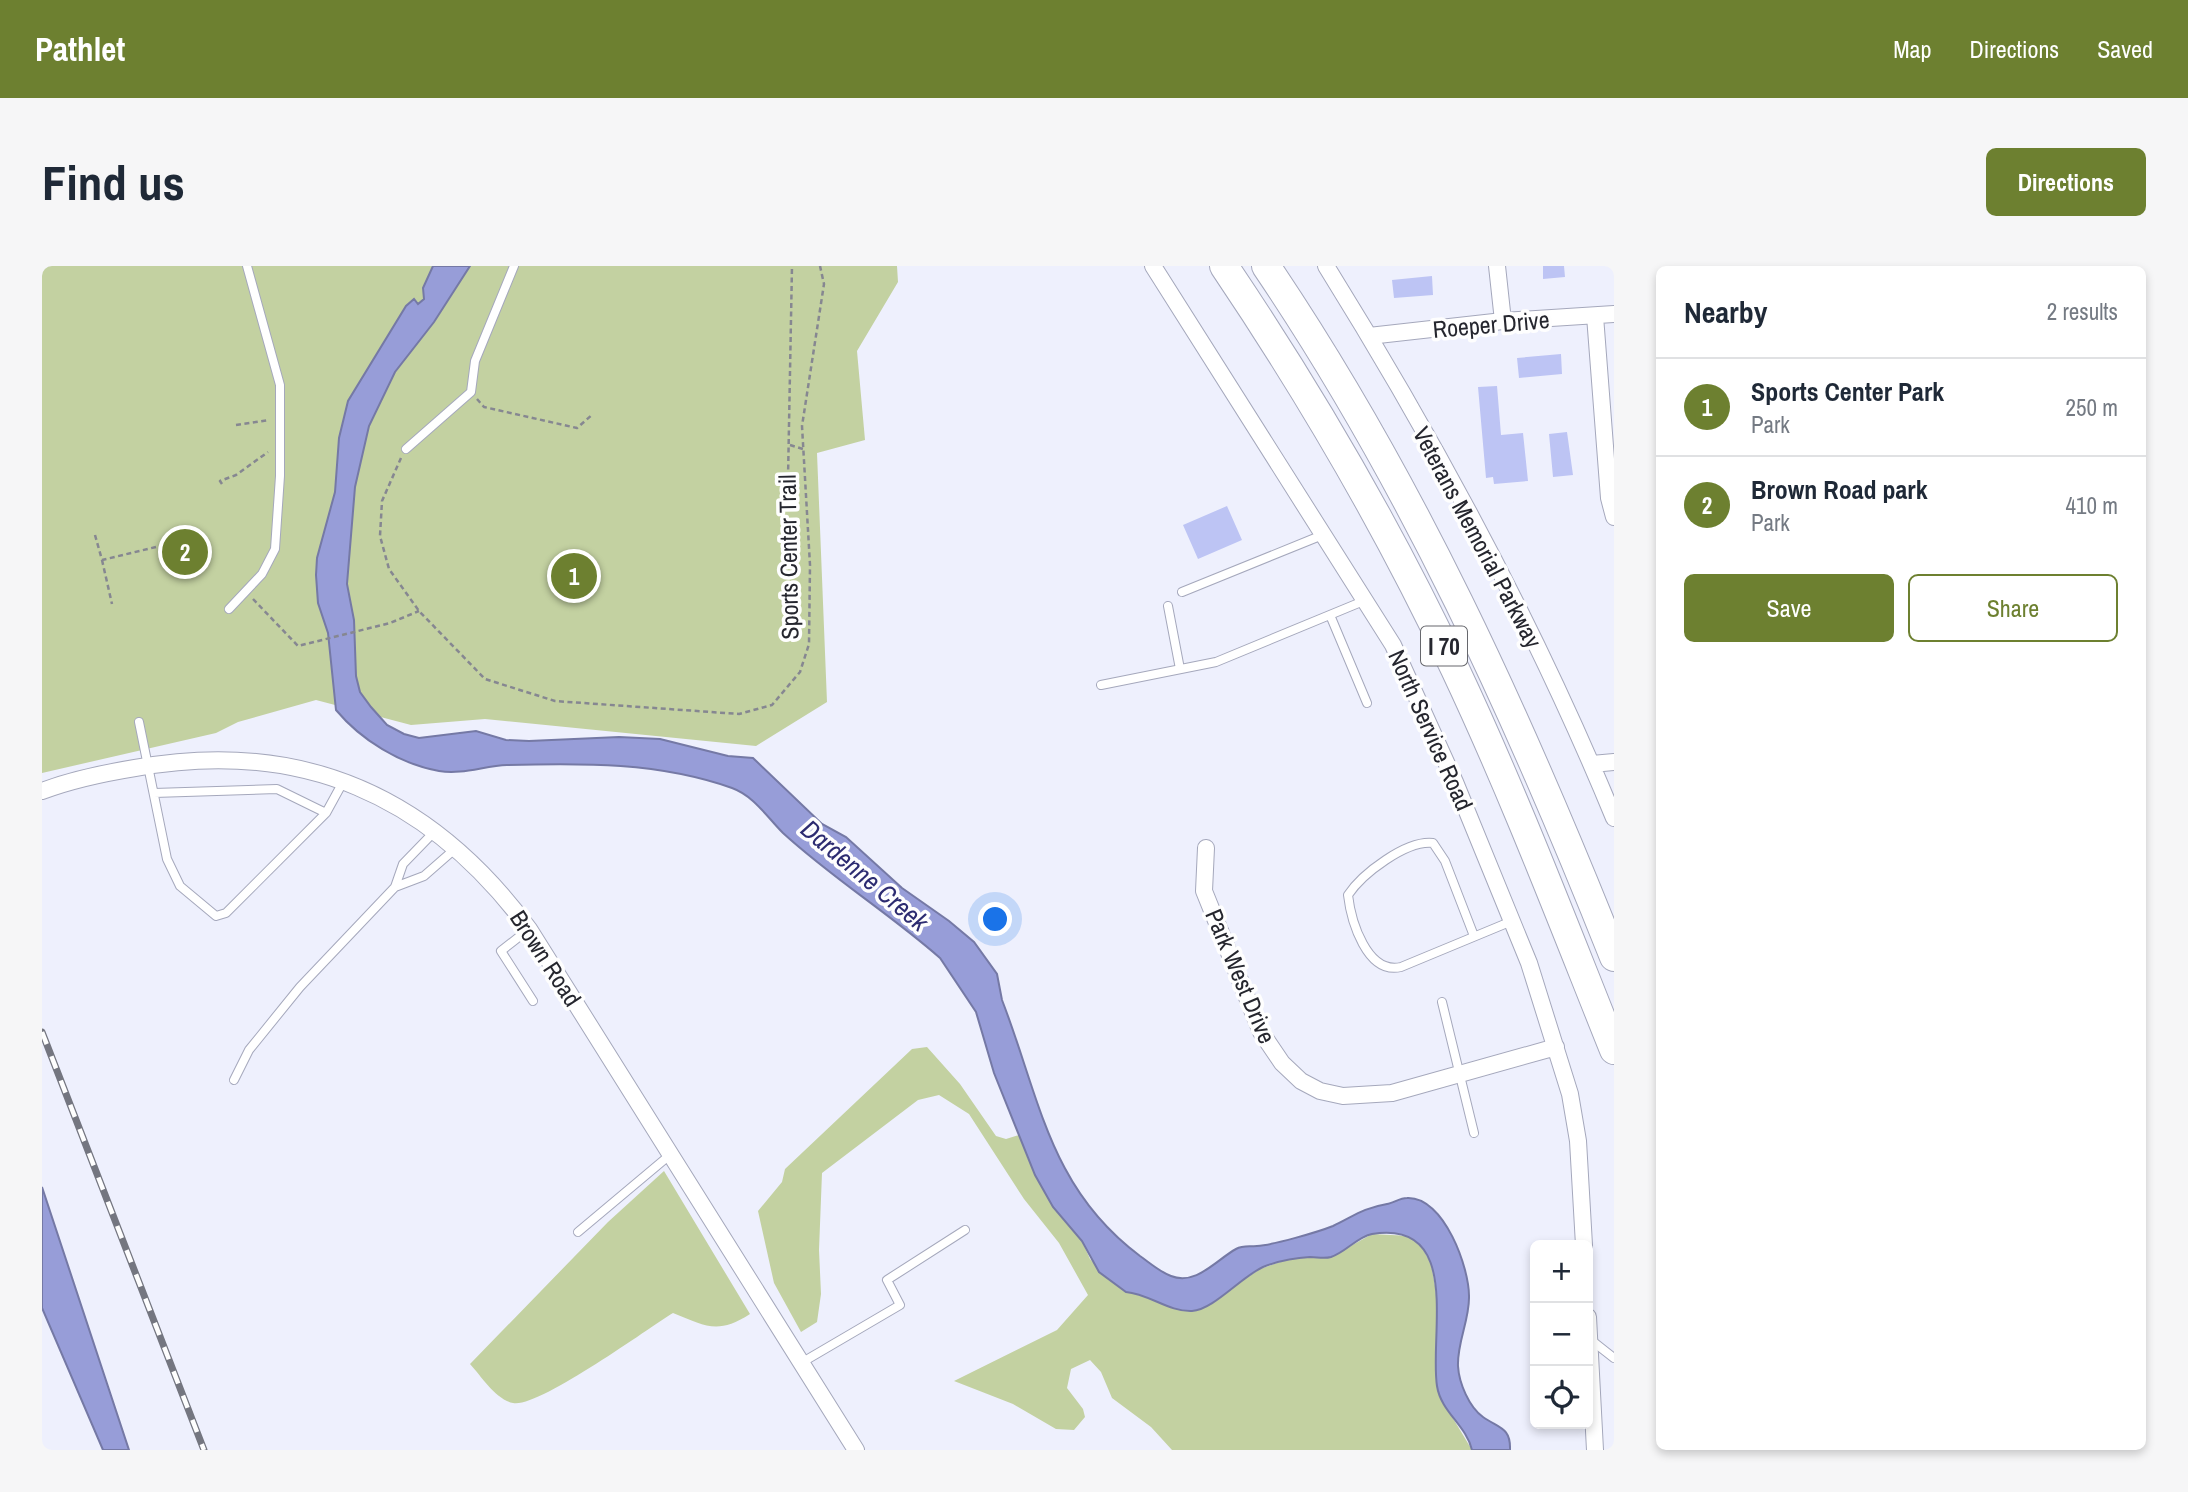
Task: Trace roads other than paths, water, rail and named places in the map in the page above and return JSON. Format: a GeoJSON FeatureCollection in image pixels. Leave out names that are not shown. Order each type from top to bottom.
{"type":"FeatureCollection","features":[{"type":"Feature","properties":{"kind":"highway","name":"I 70"},"geometry":{"type":"LineString","coordinates":[[1224,266],[1306,393],[1421,599],[1488,740],[1614,1050]]}},
{"type":"Feature","properties":{"kind":"highway","name":"I 70"},"geometry":{"type":"LineString","coordinates":[[1266,266],[1362,418],[1444,568],[1512,710],[1614,957]]}},
{"type":"Feature","properties":{"kind":"street","name":"North Service Road"},"geometry":{"type":"LineString","coordinates":[[1153,266],[1393,645],[1455,782],[1512,921],[1556,1047],[1575,1118],[1584,1240]]}},
{"type":"Feature","properties":{"kind":"street","name":"Veterans Memorial Parkway"},"geometry":{"type":"LineString","coordinates":[[1325,266],[1369,336],[1471,518],[1592,764],[1614,818]]}},
{"type":"Feature","properties":{"kind":"street"},"geometry":{"type":"LineString","coordinates":[[1497,266],[1503,321]]}},
{"type":"Feature","properties":{"kind":"street","name":"Roeper Drive"},"geometry":{"type":"LineString","coordinates":[[1369,336],[1503,321],[1614,314]]}},
{"type":"Feature","properties":{"kind":"street"},"geometry":{"type":"LineString","coordinates":[[1595,316],[1609,498],[1614,517]]}},
{"type":"Feature","properties":{"kind":"street","name":"Brown Road"},"geometry":{"type":"LineString","coordinates":[[42,791],[148,765],[237,760],[317,772],[344,782],[405,810],[456,848],[482,871],[529,929],[856,1450]]}},
{"type":"Feature","properties":{"kind":"street"},"geometry":{"type":"LineString","coordinates":[[1592,764],[1614,762]]}},
{"type":"Feature","properties":{"kind":"street","name":"Park West Drive"},"geometry":{"type":"LineString","coordinates":[[1206,848],[1205,891],[1256,1019],[1270,1047],[1301,1081],[1320,1091],[1367,1096],[1556,1047]]}},
{"type":"Feature","properties":{"kind":"street"},"geometry":{"type":"LineString","coordinates":[[1590,1366],[1595,1450]]}},
{"type":"Feature","properties":{"kind":"lane"},"geometry":{"type":"LineString","coordinates":[[229,609],[262,574],[275,549],[280,476],[280,386],[247,266]]}},
{"type":"Feature","properties":{"kind":"lane"},"geometry":{"type":"LineString","coordinates":[[406,449],[471,392],[475,361],[514,266]]}},
{"type":"Feature","properties":{"kind":"lane"},"geometry":{"type":"LineString","coordinates":[[1182,592],[1325,534]]}},
{"type":"Feature","properties":{"kind":"lane"},"geometry":{"type":"LineString","coordinates":[[1101,685],[1216,663],[1366,600]]}},
{"type":"Feature","properties":{"kind":"lane"},"geometry":{"type":"LineString","coordinates":[[1168,606],[1180,669]]}},
{"type":"Feature","properties":{"kind":"lane"},"geometry":{"type":"LineString","coordinates":[[1330,615],[1367,703]]}},
{"type":"Feature","properties":{"kind":"lane"},"geometry":{"type":"LineString","coordinates":[[139,722],[167,859],[180,886],[216,916],[226,913],[326,813],[344,782]]}},
{"type":"Feature","properties":{"kind":"lane"},"geometry":{"type":"LineString","coordinates":[[154,793],[277,789],[326,813]]}},
{"type":"Feature","properties":{"kind":"lane"},"geometry":{"type":"LineString","coordinates":[[234,1080],[248,1050],[300,987],[395,887],[403,864],[435,831]]}},
{"type":"Feature","properties":{"kind":"lane"},"geometry":{"type":"LineString","coordinates":[[1474,936],[1445,861],[1433,843],[1418,845],[1377,865],[1356,882],[1348,895],[1364,944],[1382,966],[1391,969],[1512,921]]}},
{"type":"Feature","properties":{"kind":"lane"},"geometry":{"type":"LineString","coordinates":[[395,887],[424,876],[456,848]]}},
{"type":"Feature","properties":{"kind":"lane"},"geometry":{"type":"LineString","coordinates":[[529,929],[501,951],[533,1001]]}},
{"type":"Feature","properties":{"kind":"lane"},"geometry":{"type":"LineString","coordinates":[[1442,1002],[1474,1133]]}},
{"type":"Feature","properties":{"kind":"lane"},"geometry":{"type":"LineString","coordinates":[[578,1232],[671,1154]]}},
{"type":"Feature","properties":{"kind":"lane"},"geometry":{"type":"LineString","coordinates":[[802,1363],[900,1305],[887,1280],[965,1230]]}},
{"type":"Feature","properties":{"kind":"lane"},"geometry":{"type":"LineString","coordinates":[[1593,1341],[1614,1358]]}},
{"type":"Feature","properties":{"kind":"water","name":"Dardenne Creek"},"geometry":{"type":"Polygon","coordinates":[[[433,266],[470,266],[434,322],[395,372],[369,426],[355,487],[347,584],[354,620],[356,676],[360,692],[387,725],[419,738],[476,731],[506,740],[529,741],[619,737],[660,739],[728,756],[753,758],[822,824],[846,837],[902,888],[974,942],[997,974],[1002,1000],[1038,1106],[1066,1171],[1085,1201],[1110,1229],[1159,1270],[1171,1276],[1189,1278],[1239,1248],[1307,1235],[1365,1210],[1402,1199],[1420,1201],[1432,1209],[1452,1236],[1460,1253],[1468,1285],[1468,1307],[1458,1357],[1463,1387],[1478,1413],[1506,1432],[1510,1450],[1472,1450],[1465,1433],[1443,1403],[1437,1386],[1436,1286],[1430,1262],[1419,1244],[1401,1234],[1372,1234],[1331,1257],[1298,1258],[1263,1267],[1209,1305],[1192,1311],[1175,1309],[1126,1292],[1099,1272],[1082,1241],[1053,1207],[1035,1175],[994,1073],[976,1012],[940,958],[802,849],[754,802],[740,792],[677,773],[621,766],[507,765],[456,772],[439,771],[396,757],[369,741],[346,721],[336,710],[328,633],[318,603],[316,575],[317,558],[335,492],[339,438],[348,401],[406,306],[414,299],[418,304],[424,299],[423,288],[433,266]]]}},
{"type":"Feature","properties":{"kind":"water"},"geometry":{"type":"Polygon","coordinates":[[[42,1187],[129,1450],[103,1450],[42,1308],[42,1187]]]}},
{"type":"Feature","properties":{"kind":"railway"},"geometry":{"type":"LineString","coordinates":[[42,1032],[204,1450]]}},
{"type":"Feature","properties":{"kind":"place","name":"Brown Road park"},"geometry":{"type":"Point","coordinates":[185,552]}},
{"type":"Feature","properties":{"kind":"place","name":"Sports Center Park"},"geometry":{"type":"Point","coordinates":[574,576]}}]}
